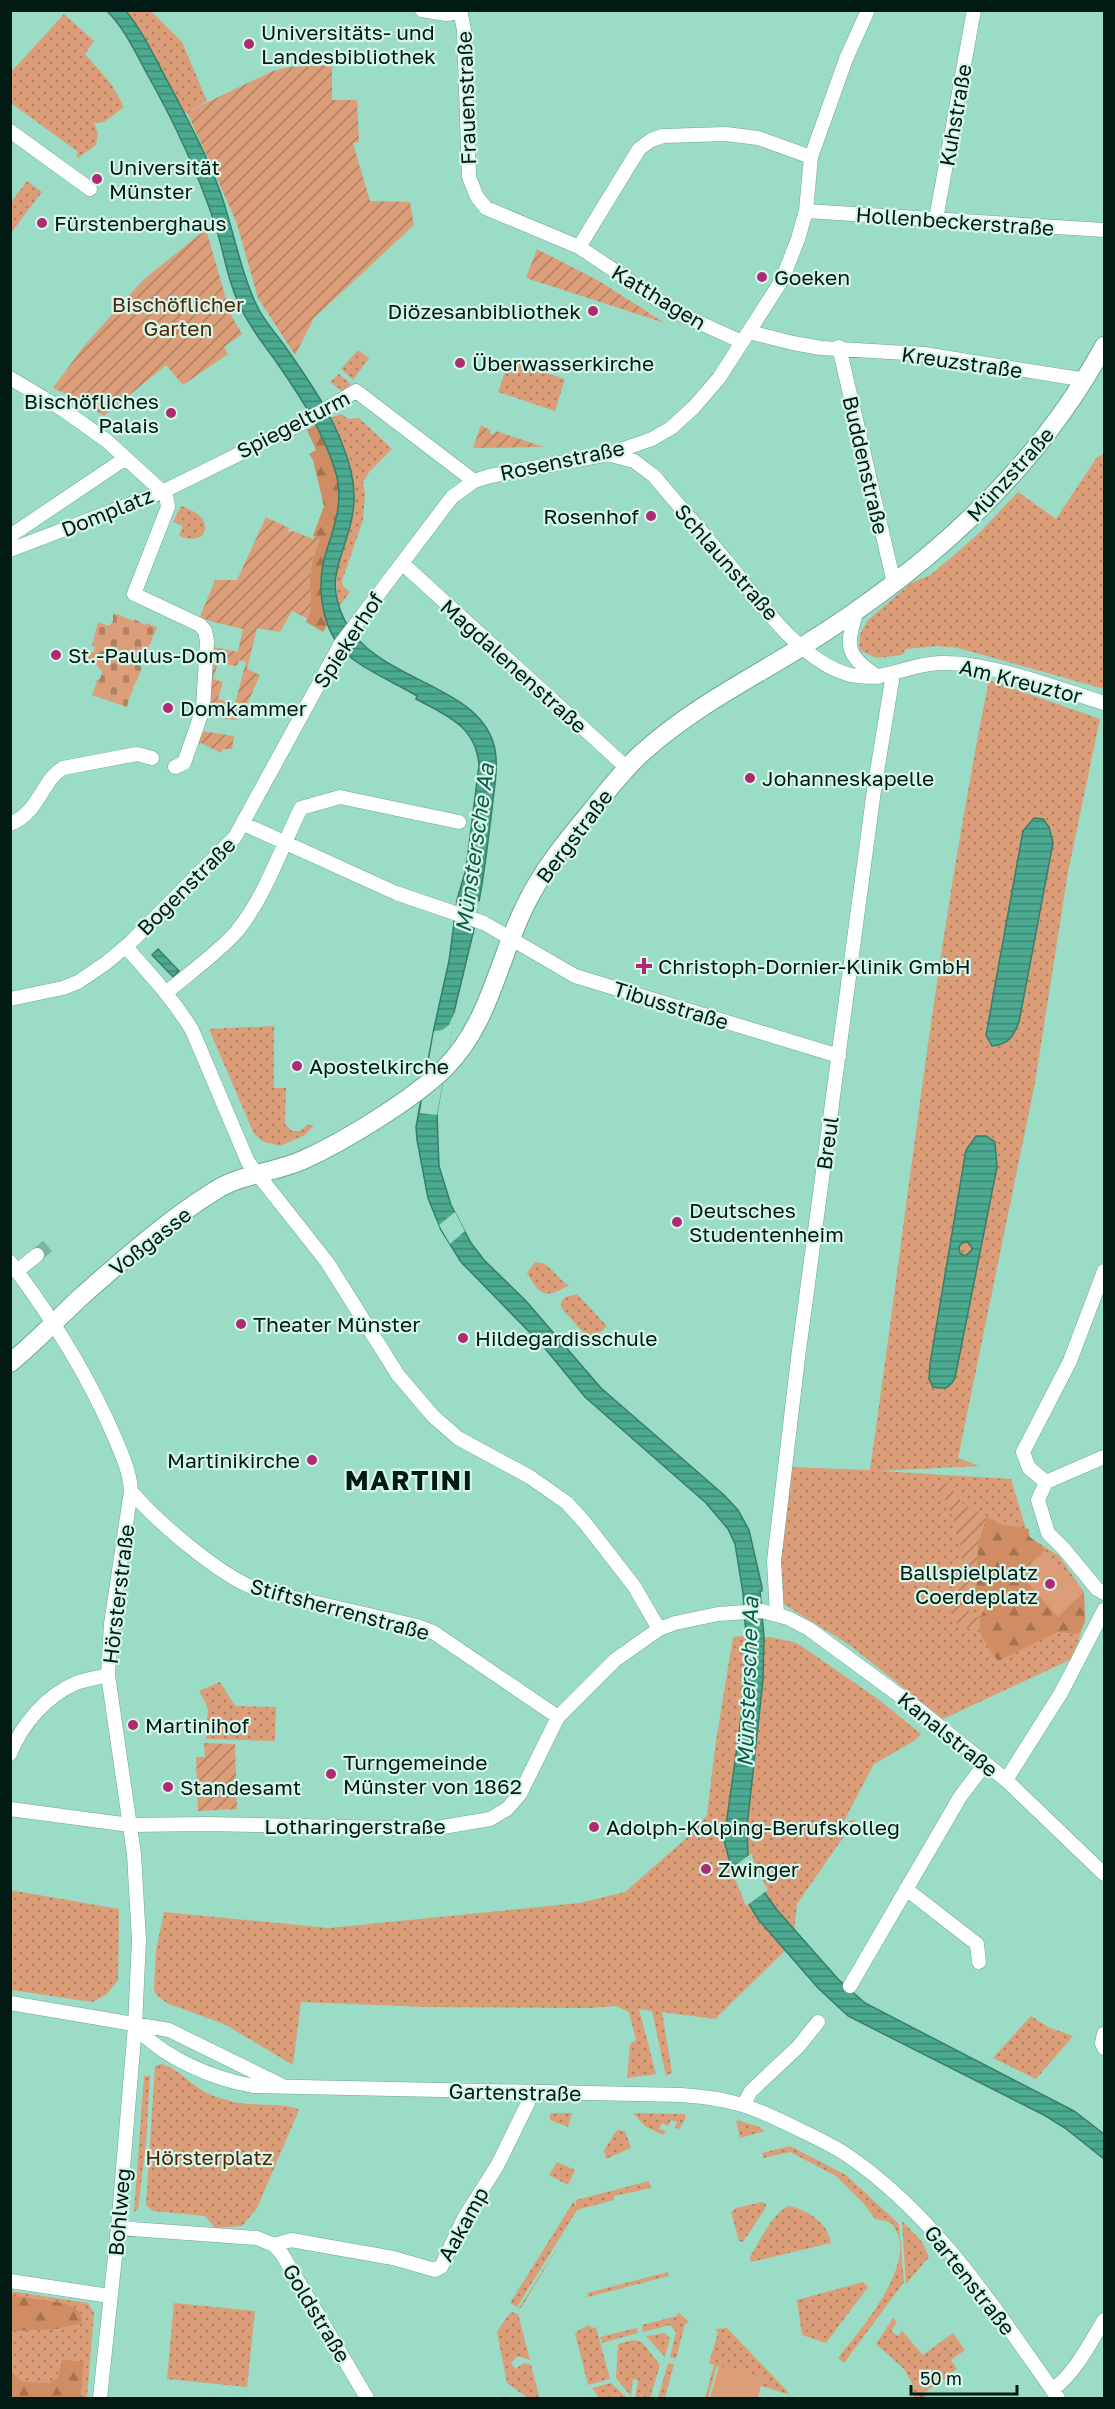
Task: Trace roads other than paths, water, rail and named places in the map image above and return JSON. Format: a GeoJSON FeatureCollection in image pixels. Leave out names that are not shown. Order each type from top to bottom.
{"type":"FeatureCollection","features":[{"type":"Feature","properties":{"kind":"main road","name":"Münzstraße"},"geometry":{"type":"LineString","coordinates":[[894,583],[923,562],[994,495],[1052,429],[1086,380],[1104,346]]}},
{"type":"Feature","properties":{"kind":"main road","name":"Bergstraße"},"geometry":{"type":"LineString","coordinates":[[253,1169],[304,1160],[397,1105],[440,1072],[463,1047],[478,1022],[526,902],[550,865],[627,768],[653,743],[701,706],[802,647],[894,583]]}},
{"type":"Feature","properties":{"kind":"main road","name":"Voßgasse"},"geometry":{"type":"LineString","coordinates":[[10,1363],[118,1265],[202,1200],[253,1169]]}},
{"type":"Feature","properties":{"kind":"street"},"geometry":{"type":"LineString","coordinates":[[422,10],[446,14],[460,11]]}},
{"type":"Feature","properties":{"kind":"street","name":"Rosenstraße"},"geometry":{"type":"LineString","coordinates":[[452,497],[474,481],[490,476],[609,454],[652,439],[671,428],[694,407],[719,378],[782,280],[806,211],[811,157],[846,59],[868,10]]}},
{"type":"Feature","properties":{"kind":"street","name":"Kuhstraße"},"geometry":{"type":"LineString","coordinates":[[936,219],[974,10]]}},
{"type":"Feature","properties":{"kind":"street","name":"Frauenstraße"},"geometry":{"type":"LineString","coordinates":[[460,11],[464,30],[466,152],[469,177],[473,187],[486,208],[561,238]]}},
{"type":"Feature","properties":{"kind":"street"},"geometry":{"type":"LineString","coordinates":[[10,130],[90,189]]}},
{"type":"Feature","properties":{"kind":"street"},"geometry":{"type":"LineString","coordinates":[[579,248],[639,149],[651,140],[663,136],[737,135],[758,138],[811,157]]}},
{"type":"Feature","properties":{"kind":"street","name":"Hollenbeckerstraße"},"geometry":{"type":"LineString","coordinates":[[806,211],[1104,230]]}},
{"type":"Feature","properties":{"kind":"street","name":"Katthagen"},"geometry":{"type":"LineString","coordinates":[[561,238],[676,312],[746,337],[821,348],[839,347]]}},
{"type":"Feature","properties":{"kind":"street","name":"Kreuzstraße"},"geometry":{"type":"LineString","coordinates":[[839,347],[924,354],[1086,380]]}},
{"type":"Feature","properties":{"kind":"street","name":"Buddenstraße"},"geometry":{"type":"LineString","coordinates":[[839,347],[894,583]]}},
{"type":"Feature","properties":{"kind":"street","name":"Domplatz"},"geometry":{"type":"LineString","coordinates":[[10,378],[73,417],[126,458],[162,492],[10,550]]}},
{"type":"Feature","properties":{"kind":"street","name":"Spiegelturm"},"geometry":{"type":"LineString","coordinates":[[162,492],[308,420],[356,391],[474,481]]}},
{"type":"Feature","properties":{"kind":"street"},"geometry":{"type":"LineString","coordinates":[[652,439],[648,457],[654,476]]}},
{"type":"Feature","properties":{"kind":"street","name":"Schlaunstraße"},"geometry":{"type":"LineString","coordinates":[[609,454],[634,461],[654,476],[752,594],[802,647]]}},
{"type":"Feature","properties":{"kind":"street","name":"Domplatz"},"geometry":{"type":"LineString","coordinates":[[10,536],[126,458]]}},
{"type":"Feature","properties":{"kind":"street"},"geometry":{"type":"LineString","coordinates":[[162,492],[166,495],[168,507],[134,594],[200,626],[205,631],[207,641],[203,709],[184,763],[175,767]]}},
{"type":"Feature","properties":{"kind":"street","name":"Spiekerhof"},"geometry":{"type":"LineString","coordinates":[[244,824],[340,645],[452,497]]}},
{"type":"Feature","properties":{"kind":"street","name":"Magdalenenstraße"},"geometry":{"type":"LineString","coordinates":[[402,563],[627,768]]}},
{"type":"Feature","properties":{"kind":"street"},"geometry":{"type":"LineString","coordinates":[[857,610],[848,640],[850,650],[865,668],[878,676]]}},
{"type":"Feature","properties":{"kind":"street","name":"Am Kreuztor"},"geometry":{"type":"LineString","coordinates":[[802,647],[837,670],[851,675],[878,676],[930,664],[951,663],[1001,672],[1104,703]]}},
{"type":"Feature","properties":{"kind":"street","name":"Breul"},"geometry":{"type":"LineString","coordinates":[[777,1614],[774,1561],[798,1358],[874,790],[893,674]]}},
{"type":"Feature","properties":{"kind":"street"},"geometry":{"type":"LineString","coordinates":[[10,824],[34,807],[60,770],[137,754],[152,758]]}},
{"type":"Feature","properties":{"kind":"street"},"geometry":{"type":"LineString","coordinates":[[167,992],[235,932],[259,897],[301,808],[340,797],[459,822]]}},
{"type":"Feature","properties":{"kind":"street"},"geometry":{"type":"LineString","coordinates":[[244,824],[396,894],[476,920],[511,938]]}},
{"type":"Feature","properties":{"kind":"street","name":"Bogenstraße"},"geometry":{"type":"LineString","coordinates":[[10,999],[57,990],[78,982],[106,963],[126,947],[224,850],[244,824]]}},
{"type":"Feature","properties":{"kind":"street","name":"Tibusstraße"},"geometry":{"type":"LineString","coordinates":[[511,938],[575,976],[839,1056]]}},
{"type":"Feature","properties":{"kind":"street"},"geometry":{"type":"LineString","coordinates":[[126,947],[167,992],[192,1030],[253,1169],[327,1262],[393,1367],[420,1402],[458,1438],[530,1477],[567,1503],[634,1586],[659,1629]]}},
{"type":"Feature","properties":{"kind":"street"},"geometry":{"type":"LineString","coordinates":[[14,1267],[37,1255]]}},
{"type":"Feature","properties":{"kind":"street","name":"Hörsterstraße"},"geometry":{"type":"LineString","coordinates":[[14,1267],[39,1299],[104,1413],[127,1468],[131,1491],[111,1624],[108,1676],[130,1825],[139,1927],[135,2026]]}},
{"type":"Feature","properties":{"kind":"street"},"geometry":{"type":"LineString","coordinates":[[1046,1482],[1029,1468],[1023,1452],[1070,1361],[1104,1271]]}},
{"type":"Feature","properties":{"kind":"street"},"geometry":{"type":"LineString","coordinates":[[1104,1457],[1046,1482],[1038,1500],[1048,1533],[1104,1593]]}},
{"type":"Feature","properties":{"kind":"street","name":"Stiftsherrenstraße"},"geometry":{"type":"LineString","coordinates":[[131,1491],[150,1512],[207,1560],[245,1584],[260,1590],[417,1626],[433,1632],[558,1717]]}},
{"type":"Feature","properties":{"kind":"street"},"geometry":{"type":"LineString","coordinates":[[1006,1780],[1061,1693],[1104,1610]]}},
{"type":"Feature","properties":{"kind":"street","name":"Kanalstraße"},"geometry":{"type":"LineString","coordinates":[[659,1629],[698,1618],[743,1611],[777,1614],[800,1624],[830,1643],[918,1709],[1006,1780],[1104,1874]]}},
{"type":"Feature","properties":{"kind":"street","name":"Lotharingerstraße"},"geometry":{"type":"LineString","coordinates":[[10,1809],[130,1825],[276,1825],[432,1829],[468,1824],[496,1816],[507,1809],[520,1794],[558,1717],[615,1660],[659,1629]]}},
{"type":"Feature","properties":{"kind":"street"},"geometry":{"type":"LineString","coordinates":[[10,1754],[22,1731],[47,1701],[78,1683],[108,1676]]}},
{"type":"Feature","properties":{"kind":"street"},"geometry":{"type":"LineString","coordinates":[[850,1986],[960,1797],[985,1764]]}},
{"type":"Feature","properties":{"kind":"street"},"geometry":{"type":"LineString","coordinates":[[906,1889],[977,1944],[979,1962]]}},
{"type":"Feature","properties":{"kind":"street"},"geometry":{"type":"LineString","coordinates":[[10,2003],[135,2026]]}},
{"type":"Feature","properties":{"kind":"street"},"geometry":{"type":"LineString","coordinates":[[744,2104],[751,2091],[798,2047],[818,2022]]}},
{"type":"Feature","properties":{"kind":"street","name":"Gartenstraße"},"geometry":{"type":"LineString","coordinates":[[135,2026],[169,2030],[285,2086]]}},
{"type":"Feature","properties":{"kind":"street","name":"Gartenstraße"},"geometry":{"type":"LineString","coordinates":[[135,2026],[143,2035],[166,2050],[221,2078],[254,2086],[696,2096],[722,2098],[744,2104],[845,2154],[920,2216],[956,2257],[1055,2394]]}},
{"type":"Feature","properties":{"kind":"street","name":"Bohlweg"},"geometry":{"type":"LineString","coordinates":[[100,2398],[118,2228],[135,2026]]}},
{"type":"Feature","properties":{"kind":"street"},"geometry":{"type":"LineString","coordinates":[[1104,2034],[1102,2043],[1104,2048]]}},
{"type":"Feature","properties":{"kind":"street","name":"Aakamp"},"geometry":{"type":"LineString","coordinates":[[274,2245],[291,2240],[393,2258],[435,2270],[441,2267],[464,2218],[497,2166],[528,2103],[528,2093]]}},
{"type":"Feature","properties":{"kind":"street","name":"Goldstraße"},"geometry":{"type":"LineString","coordinates":[[118,2228],[257,2238],[274,2245],[282,2254],[367,2398]]}},
{"type":"Feature","properties":{"kind":"street"},"geometry":{"type":"LineString","coordinates":[[10,2280],[110,2296]]}},
{"type":"Feature","properties":{"kind":"street"},"geometry":{"type":"LineString","coordinates":[[1055,2394],[1080,2361],[1104,2319]]}},
{"type":"Feature","properties":{"kind":"water","name":"Münstersche Aa"},"geometry":{"type":"Polygon","coordinates":[[[107,11],[126,11],[148,45],[215,179],[246,280],[257,306],[314,389],[340,437],[351,471],[354,490],[352,516],[335,582],[339,607],[345,621],[359,641],[379,657],[466,707],[482,722],[493,742],[496,775],[483,878],[475,925],[455,1008],[437,1113],[439,1166],[451,1205],[471,1243],[484,1260],[526,1301],[601,1388],[724,1495],[738,1510],[749,1530],[762,1587],[760,1591],[764,1637],[763,1680],[747,1827],[748,1856],[764,1892],[838,1979],[865,2003],[1074,2111],[1104,2134],[1104,2159],[1065,2128],[1044,2115],[848,2016],[818,1988],[758,1919],[749,1904],[730,1863],[724,1840],[741,1718],[746,1636],[743,1593],[735,1544],[728,1529],[706,1503],[585,1397],[543,1346],[461,1262],[441,1230],[428,1198],[416,1127],[449,961],[457,900],[466,869],[479,765],[477,752],[472,740],[458,723],[416,699],[417,696],[354,660],[343,650],[327,624],[321,594],[321,578],[339,500],[338,480],[330,456],[302,401],[242,310],[230,279],[215,224],[184,146],[133,48],[107,11]]]}},
{"type":"Feature","properties":{"kind":"water"},"geometry":{"type":"Polygon","coordinates":[[[1034,818],[1043,819],[1049,827],[1053,843],[1019,1022],[1010,1039],[1003,1044],[992,1046],[986,1035],[1023,831],[1034,818]]]}},
{"type":"Feature","properties":{"kind":"water"},"geometry":{"type":"Polygon","coordinates":[[[158,949],[179,971],[173,977],[152,955],[158,949]]]}},
{"type":"Feature","properties":{"kind":"water"},"geometry":{"type":"Polygon","coordinates":[[[976,1136],[986,1136],[995,1142],[997,1167],[955,1378],[949,1386],[937,1388],[933,1387],[929,1379],[930,1364],[966,1150],[976,1136]],[[967,1242],[962,1243],[959,1247],[960,1253],[965,1256],[972,1250],[971,1245],[967,1242]]]}},
{"type":"Feature","properties":{"kind":"tunnel"},"geometry":{"type":"LineString","coordinates":[[37,1255],[51,1243]]}},
{"type":"Feature","properties":{"kind":"place","name":"Universitäts- und Landesbibliothek"},"geometry":{"type":"Point","coordinates":[249,44]}},
{"type":"Feature","properties":{"kind":"place","name":"Universität Münster"},"geometry":{"type":"Point","coordinates":[97,179]}},
{"type":"Feature","properties":{"kind":"place","name":"Fürstenberghaus"},"geometry":{"type":"Point","coordinates":[42,223]}},
{"type":"Feature","properties":{"kind":"place","name":"Goeken"},"geometry":{"type":"Point","coordinates":[762,277]}},
{"type":"Feature","properties":{"kind":"place","name":"Diözesanbibliothek"},"geometry":{"type":"Point","coordinates":[593,311]}},
{"type":"Feature","properties":{"kind":"place","name":"Überwasserkirche"},"geometry":{"type":"Point","coordinates":[460,363]}},
{"type":"Feature","properties":{"kind":"place","name":"Bischöfliches Palais"},"geometry":{"type":"Point","coordinates":[171,413]}},
{"type":"Feature","properties":{"kind":"place","name":"Rosenhof"},"geometry":{"type":"Point","coordinates":[651,516]}},
{"type":"Feature","properties":{"kind":"place","name":"St.-Paulus-Dom"},"geometry":{"type":"Point","coordinates":[56,655]}},
{"type":"Feature","properties":{"kind":"place","name":"Domkammer"},"geometry":{"type":"Point","coordinates":[168,708]}},
{"type":"Feature","properties":{"kind":"place","name":"Johanneskapelle"},"geometry":{"type":"Point","coordinates":[750,778]}},
{"type":"Feature","properties":{"kind":"place","name":"Christoph-Dornier-Klinik GmbH"},"geometry":{"type":"Point","coordinates":[644,966]}},
{"type":"Feature","properties":{"kind":"place","name":"Apostelkirche"},"geometry":{"type":"Point","coordinates":[297,1066]}},
{"type":"Feature","properties":{"kind":"place","name":"Deutsches Studentenheim"},"geometry":{"type":"Point","coordinates":[677,1222]}},
{"type":"Feature","properties":{"kind":"place","name":"Theater Münster"},"geometry":{"type":"Point","coordinates":[241,1324]}},
{"type":"Feature","properties":{"kind":"place","name":"Hildegardisschule"},"geometry":{"type":"Point","coordinates":[463,1338]}},
{"type":"Feature","properties":{"kind":"place","name":"Martinikirche"},"geometry":{"type":"Point","coordinates":[312,1460]}},
{"type":"Feature","properties":{"kind":"place","name":"Ballspielplatz Coerdeplatz"},"geometry":{"type":"Point","coordinates":[1050,1584]}},
{"type":"Feature","properties":{"kind":"place","name":"Martinihof"},"geometry":{"type":"Point","coordinates":[133,1725]}},
{"type":"Feature","properties":{"kind":"place","name":"Turngemeinde Münster von 1862"},"geometry":{"type":"Point","coordinates":[331,1774]}},
{"type":"Feature","properties":{"kind":"place","name":"Standesamt"},"geometry":{"type":"Point","coordinates":[168,1787]}},
{"type":"Feature","properties":{"kind":"place","name":"Adolph-Kolping-Berufskolleg"},"geometry":{"type":"Point","coordinates":[594,1827]}},
{"type":"Feature","properties":{"kind":"place","name":"Zwinger"},"geometry":{"type":"Point","coordinates":[706,1869]}},
{"type":"Feature","properties":{"kind":"district","name":"MARTINI"},"geometry":{"type":"Point","coordinates":[409,1480]}},
{"type":"Feature","properties":{"kind":"park label","name":"Bischöflicher Garten"},"geometry":{"type":"Point","coordinates":[178,316]}},
{"type":"Feature","properties":{"kind":"park label","name":"Hörsterplatz"},"geometry":{"type":"Point","coordinates":[209,2157]}}]}
